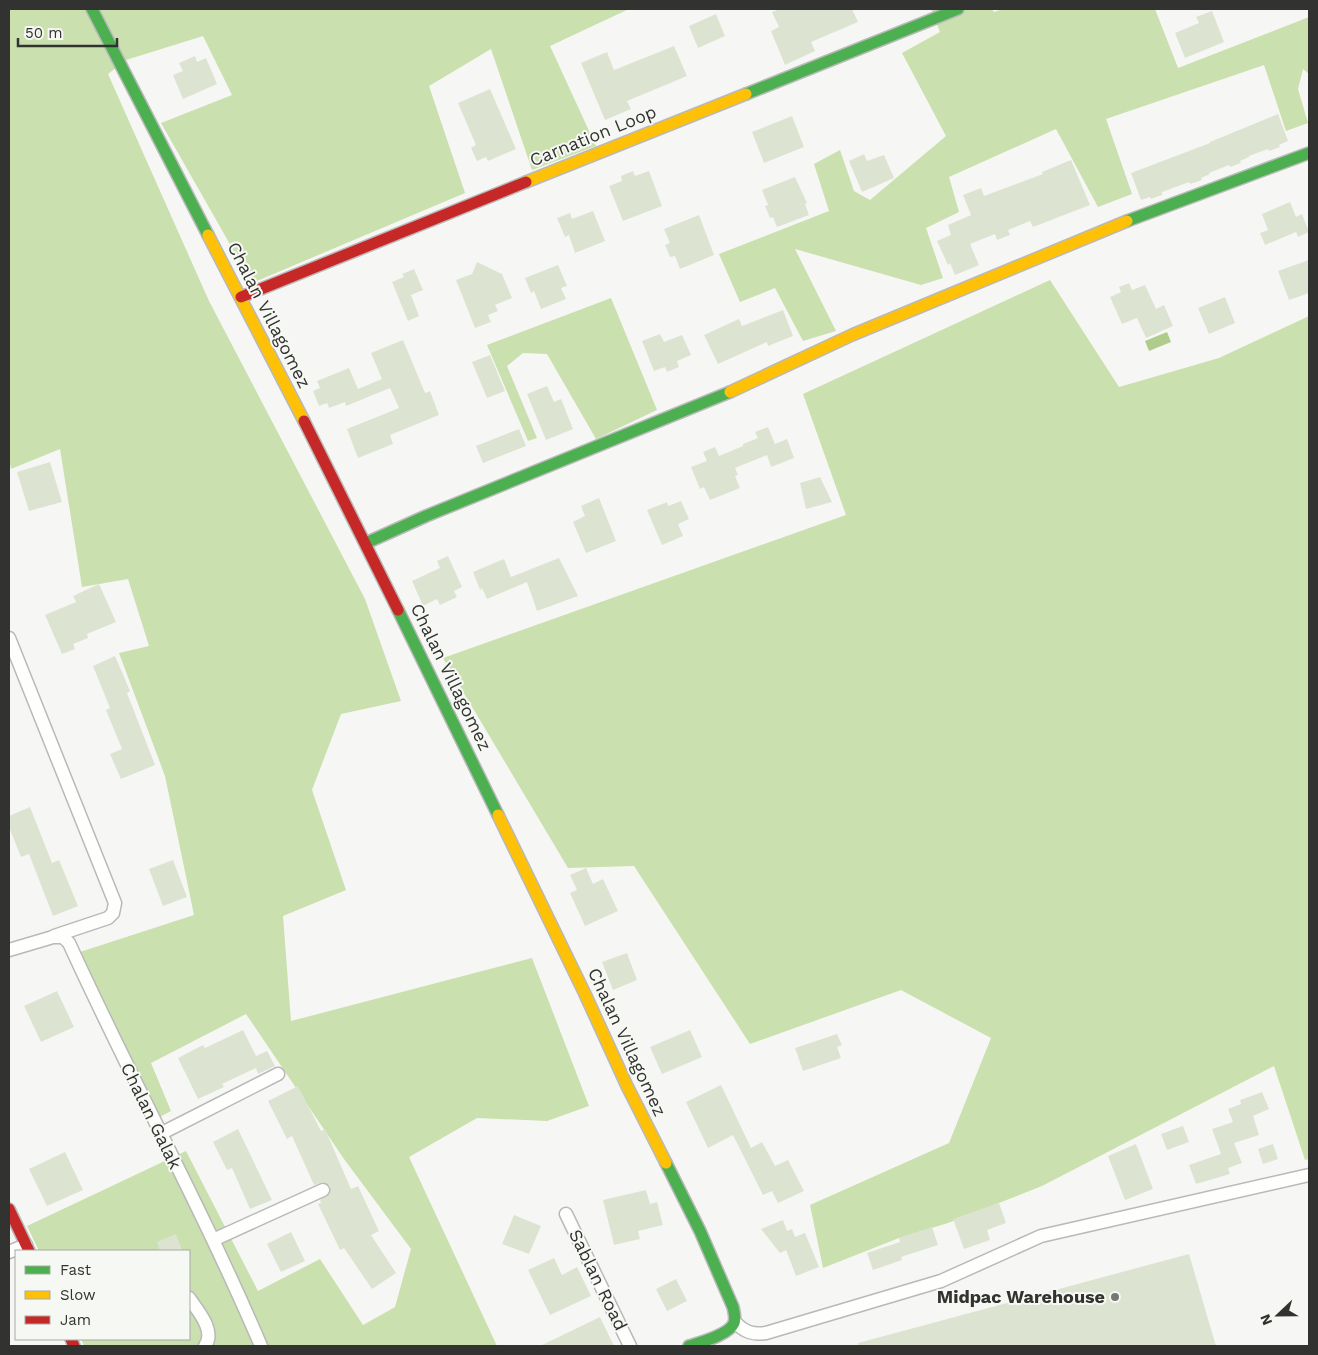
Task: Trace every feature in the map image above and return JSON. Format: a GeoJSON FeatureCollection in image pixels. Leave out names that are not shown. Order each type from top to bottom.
{"type":"FeatureCollection","features":[{"type":"Feature","properties":{"kind":"street","name":"Chalan Villagomez"},"geometry":{"type":"LineString","coordinates":[[92,9],[366,543],[585,994],[627,1086],[700,1231],[733,1308],[735,1322]]}},
{"type":"Feature","properties":{"kind":"street","name":"Carnation Loop"},"geometry":{"type":"LineString","coordinates":[[241,297],[958,9]]}},
{"type":"Feature","properties":{"kind":"street"},"geometry":{"type":"LineString","coordinates":[[366,543],[426,516],[745,386],[852,335],[937,299],[1107,229],[1309,153]]}},
{"type":"Feature","properties":{"kind":"street"},"geometry":{"type":"LineString","coordinates":[[9,638],[115,903],[113,913],[108,918],[9,950]]}},
{"type":"Feature","properties":{"kind":"street","name":"Chalan Galak"},"geometry":{"type":"LineString","coordinates":[[53,936],[63,937],[69,944],[92,996],[213,1240],[261,1346]]}},
{"type":"Feature","properties":{"kind":"street"},"geometry":{"type":"LineString","coordinates":[[160,1134],[278,1074]]}},
{"type":"Feature","properties":{"kind":"street"},"geometry":{"type":"LineString","coordinates":[[688,1346],[722,1334],[733,1327],[735,1322],[746,1332],[755,1334],[766,1333],[941,1281],[1041,1236],[1309,1175]]}},
{"type":"Feature","properties":{"kind":"street"},"geometry":{"type":"LineString","coordinates":[[213,1240],[323,1190]]}},
{"type":"Feature","properties":{"kind":"street"},"geometry":{"type":"LineString","coordinates":[[9,1209],[27,1248]]}},
{"type":"Feature","properties":{"kind":"street","name":"Sablan Road"},"geometry":{"type":"LineString","coordinates":[[566,1214],[630,1346]]}},
{"type":"Feature","properties":{"kind":"street"},"geometry":{"type":"LineString","coordinates":[[190,1300],[209,1332],[209,1340],[206,1346]]}},
{"type":"Feature","properties":{"kind":"shaded area"},"geometry":{"type":"Polygon","coordinates":[[[9,9],[629,9],[550,46],[596,146],[532,170],[491,49],[429,86],[465,193],[252,283],[161,123],[232,95],[203,36],[126,60],[108,74],[209,301],[365,599],[401,701],[341,714],[312,790],[346,890],[283,916],[291,1021],[532,958],[589,1106],[547,1121],[477,1118],[409,1157],[497,1346],[84,1346],[81,1340],[190,1340],[190,1250],[39,1250],[27,1226],[186,1151],[258,1291],[320,1259],[363,1325],[395,1307],[411,1249],[344,1159],[246,1014],[151,1063],[171,1111],[156,1119],[80,952],[194,915],[165,776],[119,653],[149,646],[128,579],[82,587],[60,449],[11,469],[9,458],[9,9]]]}},
{"type":"Feature","properties":{"kind":"shaded area"},"geometry":{"type":"Polygon","coordinates":[[[931,9],[992,9],[994,12],[1003,9],[1155,9],[1178,68],[1309,17],[1309,74],[1303,69],[1298,89],[1308,123],[1286,131],[1264,65],[1106,119],[1132,194],[1098,207],[1056,129],[949,177],[959,212],[926,228],[943,278],[921,285],[795,249],[836,331],[803,341],[775,288],[740,302],[719,254],[829,211],[814,164],[840,150],[854,191],[870,200],[946,136],[902,53],[940,32],[931,9]]]}},
{"type":"Feature","properties":{"kind":"shaded area"},"geometry":{"type":"Polygon","coordinates":[[[1050,280],[1119,387],[1219,358],[1309,316],[1309,1159],[1305,1160],[1274,1066],[1042,1186],[948,1223],[899,1238],[823,1268],[810,1205],[949,1143],[991,1038],[901,990],[750,1044],[634,866],[568,868],[443,658],[846,515],[803,394],[1050,280]]]}},
{"type":"Feature","properties":{"kind":"shaded area"},"geometry":{"type":"Polygon","coordinates":[[[611,298],[657,410],[596,439],[547,354],[523,353],[507,366],[537,438],[528,441],[487,345],[611,298]]]}},
{"type":"Feature","properties":{"kind":"shaded area"},"geometry":{"type":"Polygon","coordinates":[[[1167,332],[1171,342],[1149,351],[1145,341],[1167,332]]]}},
{"type":"Feature","properties":{"kind":"building"},"geometry":{"type":"Polygon","coordinates":[[[780,9],[852,9],[858,22],[811,42],[815,51],[785,65],[771,31],[779,27],[772,12],[780,9]]]}},
{"type":"Feature","properties":{"kind":"building"},"geometry":{"type":"Polygon","coordinates":[[[1212,11],[1224,42],[1185,58],[1175,33],[1199,23],[1196,17],[1212,11]]]}},
{"type":"Feature","properties":{"kind":"building"},"geometry":{"type":"Polygon","coordinates":[[[716,14],[725,36],[698,48],[689,26],[716,14]]]}},
{"type":"Feature","properties":{"kind":"building"},"geometry":{"type":"Polygon","coordinates":[[[674,46],[687,76],[627,101],[631,109],[605,120],[581,63],[607,52],[614,70],[674,46]]]}},
{"type":"Feature","properties":{"kind":"building"},"geometry":{"type":"Polygon","coordinates":[[[195,56],[197,62],[206,58],[217,84],[183,99],[173,75],[183,71],[179,63],[195,56]]]}},
{"type":"Feature","properties":{"kind":"building"},"geometry":{"type":"Polygon","coordinates":[[[490,89],[516,149],[488,161],[486,157],[477,161],[471,148],[476,145],[458,103],[490,89]]]}},
{"type":"Feature","properties":{"kind":"building"},"geometry":{"type":"Polygon","coordinates":[[[1278,114],[1288,141],[1279,145],[1280,147],[1249,156],[1240,161],[1241,163],[1230,167],[1229,165],[1209,173],[1201,178],[1202,180],[1190,184],[1189,182],[1162,192],[1162,195],[1151,199],[1150,197],[1141,200],[1131,173],[1210,143],[1278,114]]]}},
{"type":"Feature","properties":{"kind":"building"},"geometry":{"type":"Polygon","coordinates":[[[792,116],[804,147],[764,163],[752,132],[792,116]]]}},
{"type":"Feature","properties":{"kind":"building"},"geometry":{"type":"Polygon","coordinates":[[[864,154],[867,161],[884,155],[894,178],[862,192],[849,161],[864,154]]]}},
{"type":"Feature","properties":{"kind":"building"},"geometry":{"type":"Polygon","coordinates":[[[1071,160],[1090,205],[1033,227],[1030,221],[1008,230],[1010,235],[997,240],[995,234],[970,244],[979,265],[955,275],[950,263],[948,265],[937,241],[951,235],[948,225],[971,215],[963,195],[981,188],[984,196],[1043,174],[1042,172],[1071,160]]]}},
{"type":"Feature","properties":{"kind":"building"},"geometry":{"type":"Polygon","coordinates":[[[633,171],[635,176],[649,171],[662,206],[623,221],[609,186],[622,181],[621,176],[633,171]]]}},
{"type":"Feature","properties":{"kind":"building"},"geometry":{"type":"Polygon","coordinates":[[[795,177],[807,203],[805,204],[809,215],[777,227],[773,217],[770,218],[765,206],[768,205],[762,190],[795,177]]]}},
{"type":"Feature","properties":{"kind":"building"},"geometry":{"type":"Polygon","coordinates":[[[1290,202],[1296,217],[1302,214],[1309,232],[1298,237],[1296,232],[1265,245],[1260,233],[1268,230],[1262,214],[1290,202]]]}},
{"type":"Feature","properties":{"kind":"building"},"geometry":{"type":"Polygon","coordinates":[[[593,211],[605,241],[575,253],[569,235],[565,237],[557,218],[570,213],[572,219],[593,211]]]}},
{"type":"Feature","properties":{"kind":"building"},"geometry":{"type":"Polygon","coordinates":[[[699,215],[714,255],[680,269],[675,256],[670,257],[665,245],[670,243],[664,229],[699,215]]]}},
{"type":"Feature","properties":{"kind":"building"},"geometry":{"type":"Polygon","coordinates":[[[1309,260],[1309,293],[1289,300],[1278,271],[1309,260]]]}},
{"type":"Feature","properties":{"kind":"building"},"geometry":{"type":"Polygon","coordinates":[[[477,262],[502,274],[512,298],[495,305],[498,311],[488,315],[491,322],[475,328],[456,280],[472,274],[477,262]]]}},
{"type":"Feature","properties":{"kind":"building"},"geometry":{"type":"Polygon","coordinates":[[[558,265],[567,286],[561,288],[566,299],[541,309],[534,291],[531,293],[525,278],[558,265]]]}},
{"type":"Feature","properties":{"kind":"building"},"geometry":{"type":"Polygon","coordinates":[[[414,269],[423,290],[411,295],[419,316],[408,321],[392,282],[404,277],[402,274],[414,269]]]}},
{"type":"Feature","properties":{"kind":"building"},"geometry":{"type":"Polygon","coordinates":[[[1129,283],[1132,290],[1145,285],[1156,309],[1164,305],[1173,326],[1146,338],[1137,318],[1122,324],[1110,297],[1121,292],[1119,287],[1129,283]]]}},
{"type":"Feature","properties":{"kind":"building"},"geometry":{"type":"Polygon","coordinates":[[[1225,297],[1235,323],[1209,334],[1198,308],[1225,297]]]}},
{"type":"Feature","properties":{"kind":"building"},"geometry":{"type":"Polygon","coordinates":[[[783,310],[793,336],[768,346],[767,342],[718,364],[704,335],[739,319],[742,326],[783,310]]]}},
{"type":"Feature","properties":{"kind":"building"},"geometry":{"type":"Polygon","coordinates":[[[660,334],[664,342],[682,335],[691,355],[677,361],[679,367],[667,372],[665,367],[654,371],[642,341],[660,334]]]}},
{"type":"Feature","properties":{"kind":"building"},"geometry":{"type":"Polygon","coordinates":[[[403,340],[425,393],[430,391],[439,415],[390,435],[393,444],[358,458],[347,429],[399,408],[390,388],[346,406],[345,402],[329,408],[327,403],[319,406],[313,391],[320,388],[317,381],[349,368],[358,389],[382,379],[371,353],[403,340]]]}},
{"type":"Feature","properties":{"kind":"building"},"geometry":{"type":"Polygon","coordinates":[[[490,355],[505,391],[487,398],[472,362],[490,355]]]}},
{"type":"Feature","properties":{"kind":"building"},"geometry":{"type":"Polygon","coordinates":[[[547,386],[554,402],[561,399],[573,429],[546,440],[527,394],[547,386]]]}},
{"type":"Feature","properties":{"kind":"building"},"geometry":{"type":"Polygon","coordinates":[[[768,427],[775,444],[787,439],[794,458],[771,467],[767,455],[735,468],[738,475],[735,476],[740,488],[710,500],[704,487],[700,489],[691,467],[707,461],[703,452],[715,447],[719,456],[758,438],[755,432],[768,427]]]}},
{"type":"Feature","properties":{"kind":"building"},"geometry":{"type":"Polygon","coordinates":[[[519,429],[526,446],[483,463],[476,446],[519,429]]]}},
{"type":"Feature","properties":{"kind":"building"},"geometry":{"type":"Polygon","coordinates":[[[50,462],[62,502],[29,511],[17,472],[50,462]]]}},
{"type":"Feature","properties":{"kind":"building"},"geometry":{"type":"Polygon","coordinates":[[[820,477],[832,502],[806,509],[800,483],[820,477]]]}},
{"type":"Feature","properties":{"kind":"building"},"geometry":{"type":"Polygon","coordinates":[[[599,498],[616,541],[586,553],[573,522],[585,516],[581,506],[599,498]]]}},
{"type":"Feature","properties":{"kind":"building"},"geometry":{"type":"Polygon","coordinates":[[[681,501],[689,519],[678,524],[683,536],[662,545],[647,510],[667,502],[668,506],[681,501]]]}},
{"type":"Feature","properties":{"kind":"building"},"geometry":{"type":"Polygon","coordinates":[[[448,556],[462,587],[454,591],[457,597],[440,605],[437,599],[423,606],[412,581],[440,568],[437,561],[448,556]]]}},
{"type":"Feature","properties":{"kind":"building"},"geometry":{"type":"Polygon","coordinates":[[[559,558],[578,596],[537,611],[527,582],[487,599],[482,588],[480,590],[473,572],[504,559],[511,577],[559,558]]]}},
{"type":"Feature","properties":{"kind":"building"},"geometry":{"type":"Polygon","coordinates":[[[99,584],[116,622],[87,634],[88,638],[73,644],[75,649],[62,654],[45,615],[76,602],[73,596],[99,584]]]}},
{"type":"Feature","properties":{"kind":"building"},"geometry":{"type":"Polygon","coordinates":[[[115,656],[130,691],[127,693],[155,765],[121,779],[110,754],[122,749],[106,710],[110,708],[93,666],[115,656]]]}},
{"type":"Feature","properties":{"kind":"building"},"geometry":{"type":"Polygon","coordinates":[[[30,807],[52,863],[59,860],[78,906],[53,916],[29,854],[21,857],[9,827],[9,816],[30,807]]]}},
{"type":"Feature","properties":{"kind":"building"},"geometry":{"type":"Polygon","coordinates":[[[173,860],[187,897],[163,906],[149,869],[173,860]]]}},
{"type":"Feature","properties":{"kind":"building"},"geometry":{"type":"Polygon","coordinates":[[[586,868],[593,884],[603,879],[618,911],[585,926],[570,893],[577,890],[570,875],[586,868]]]}},
{"type":"Feature","properties":{"kind":"building"},"geometry":{"type":"Polygon","coordinates":[[[627,953],[637,980],[613,990],[602,962],[627,953]]]}},
{"type":"Feature","properties":{"kind":"building"},"geometry":{"type":"Polygon","coordinates":[[[57,991],[74,1027],[41,1042],[24,1006],[57,991]]]}},
{"type":"Feature","properties":{"kind":"building"},"geometry":{"type":"Polygon","coordinates":[[[243,1030],[256,1056],[267,1051],[275,1066],[258,1074],[256,1068],[222,1084],[224,1087],[198,1099],[178,1058],[203,1045],[205,1048],[243,1030]]]}},
{"type":"Feature","properties":{"kind":"building"},"geometry":{"type":"Polygon","coordinates":[[[690,1030],[702,1057],[662,1074],[650,1047],[690,1030]]]}},
{"type":"Feature","properties":{"kind":"building"},"geometry":{"type":"Polygon","coordinates":[[[837,1034],[842,1045],[837,1047],[841,1058],[803,1071],[795,1048],[837,1034]]]}},
{"type":"Feature","properties":{"kind":"building"},"geometry":{"type":"Polygon","coordinates":[[[721,1085],[751,1148],[762,1142],[775,1166],[788,1160],[804,1191],[778,1203],[772,1191],[763,1195],[733,1135],[708,1148],[686,1102],[721,1085]]]}},
{"type":"Feature","properties":{"kind":"building"},"geometry":{"type":"Polygon","coordinates":[[[298,1086],[321,1131],[325,1129],[351,1189],[358,1186],[379,1231],[371,1235],[396,1273],[372,1289],[344,1248],[340,1250],[318,1204],[321,1203],[320,1200],[330,1194],[330,1186],[323,1182],[314,1185],[292,1136],[287,1139],[268,1101],[298,1086]]]}},
{"type":"Feature","properties":{"kind":"building"},"geometry":{"type":"Polygon","coordinates":[[[1262,1092],[1269,1109],[1253,1116],[1259,1135],[1234,1143],[1242,1163],[1228,1168],[1230,1174],[1196,1184],[1189,1165],[1221,1154],[1212,1129],[1233,1122],[1228,1109],[1241,1104],[1240,1100],[1262,1092]]]}},
{"type":"Feature","properties":{"kind":"building"},"geometry":{"type":"Polygon","coordinates":[[[1183,1126],[1189,1142],[1167,1150],[1161,1134],[1183,1126]]]}},
{"type":"Feature","properties":{"kind":"building"},"geometry":{"type":"Polygon","coordinates":[[[238,1129],[272,1200],[250,1209],[232,1168],[227,1170],[213,1142],[238,1129]]]}},
{"type":"Feature","properties":{"kind":"building"},"geometry":{"type":"Polygon","coordinates":[[[1136,1144],[1153,1189],[1125,1200],[1108,1156],[1136,1144]]]}},
{"type":"Feature","properties":{"kind":"building"},"geometry":{"type":"Polygon","coordinates":[[[1273,1144],[1278,1159],[1263,1164],[1258,1149],[1273,1144]]]}},
{"type":"Feature","properties":{"kind":"building"},"geometry":{"type":"Polygon","coordinates":[[[65,1152],[83,1190],[47,1206],[29,1169],[65,1152]]]}},
{"type":"Feature","properties":{"kind":"building"},"geometry":{"type":"Polygon","coordinates":[[[646,1190],[650,1204],[657,1202],[663,1225],[638,1231],[640,1239],[614,1245],[603,1200],[646,1190]]]}},
{"type":"Feature","properties":{"kind":"building"},"geometry":{"type":"Polygon","coordinates":[[[999,1203],[1006,1223],[987,1230],[990,1240],[964,1249],[953,1219],[999,1203]]]}},
{"type":"Feature","properties":{"kind":"building"},"geometry":{"type":"Polygon","coordinates":[[[514,1215],[541,1226],[529,1254],[502,1244],[514,1215]]]}},
{"type":"Feature","properties":{"kind":"building"},"geometry":{"type":"Polygon","coordinates":[[[783,1220],[787,1231],[792,1229],[795,1237],[805,1233],[819,1267],[796,1276],[786,1250],[780,1253],[761,1229],[783,1220]]]}},
{"type":"Feature","properties":{"kind":"building"},"geometry":{"type":"Polygon","coordinates":[[[932,1227],[938,1245],[901,1257],[902,1260],[873,1270],[867,1253],[900,1242],[899,1238],[932,1227]]]}},
{"type":"Feature","properties":{"kind":"building"},"geometry":{"type":"Polygon","coordinates":[[[291,1232],[305,1261],[281,1272],[267,1244],[291,1232]]]}},
{"type":"Feature","properties":{"kind":"building"},"geometry":{"type":"Polygon","coordinates":[[[176,1234],[182,1250],[160,1250],[157,1242],[176,1234]]]}},
{"type":"Feature","properties":{"kind":"building","name":"Midpac Warehouse"},"geometry":{"type":"Polygon","coordinates":[[[1189,1254],[1216,1346],[858,1346],[858,1343],[1189,1254]]]}},
{"type":"Feature","properties":{"kind":"building"},"geometry":{"type":"Polygon","coordinates":[[[554,1258],[562,1275],[577,1267],[591,1296],[550,1315],[528,1270],[554,1258]]]}},
{"type":"Feature","properties":{"kind":"building"},"geometry":{"type":"Polygon","coordinates":[[[676,1279],[687,1301],[667,1311],[656,1289],[676,1279]]]}},
{"type":"Feature","properties":{"kind":"building"},"geometry":{"type":"Polygon","coordinates":[[[600,1317],[614,1346],[540,1346],[600,1317]]]}},
{"type":"Feature","properties":{"kind":"traffic: fast"},"geometry":{"type":"LineString","coordinates":[[92,9],[208,235]]}},
{"type":"Feature","properties":{"kind":"traffic: fast"},"geometry":{"type":"LineString","coordinates":[[746,94],[958,9]]}},
{"type":"Feature","properties":{"kind":"traffic: fast"},"geometry":{"type":"LineString","coordinates":[[1127,221],[1309,153]]}},
{"type":"Feature","properties":{"kind":"traffic: fast"},"geometry":{"type":"LineString","coordinates":[[366,543],[426,516],[730,392]]}},
{"type":"Feature","properties":{"kind":"traffic: fast"},"geometry":{"type":"LineString","coordinates":[[398,610],[498,815]]}},
{"type":"Feature","properties":{"kind":"traffic: fast"},"geometry":{"type":"LineString","coordinates":[[666,1163],[700,1231],[735,1315],[734,1323],[727,1331],[689,1346]]}},
{"type":"Feature","properties":{"kind":"traffic: slow"},"geometry":{"type":"LineString","coordinates":[[526,182],[746,94]]}},
{"type":"Feature","properties":{"kind":"traffic: slow"},"geometry":{"type":"LineString","coordinates":[[730,392],[852,335],[1127,221]]}},
{"type":"Feature","properties":{"kind":"traffic: slow"},"geometry":{"type":"LineString","coordinates":[[208,235],[304,421]]}},
{"type":"Feature","properties":{"kind":"traffic: slow"},"geometry":{"type":"LineString","coordinates":[[498,815],[585,994],[627,1086],[666,1163]]}},
{"type":"Feature","properties":{"kind":"traffic: jam"},"geometry":{"type":"LineString","coordinates":[[241,297],[526,182]]}},
{"type":"Feature","properties":{"kind":"traffic: jam"},"geometry":{"type":"LineString","coordinates":[[304,421],[398,610]]}},
{"type":"Feature","properties":{"kind":"traffic: jam"},"geometry":{"type":"LineString","coordinates":[[9,1209],[29,1250]]}},
{"type":"Feature","properties":{"kind":"traffic: jam"},"geometry":{"type":"LineString","coordinates":[[71,1340],[74,1346]]}},
{"type":"Feature","properties":{"kind":"place","name":"Midpac Warehouse"},"geometry":{"type":"Point","coordinates":[1115,1297]}}]}
